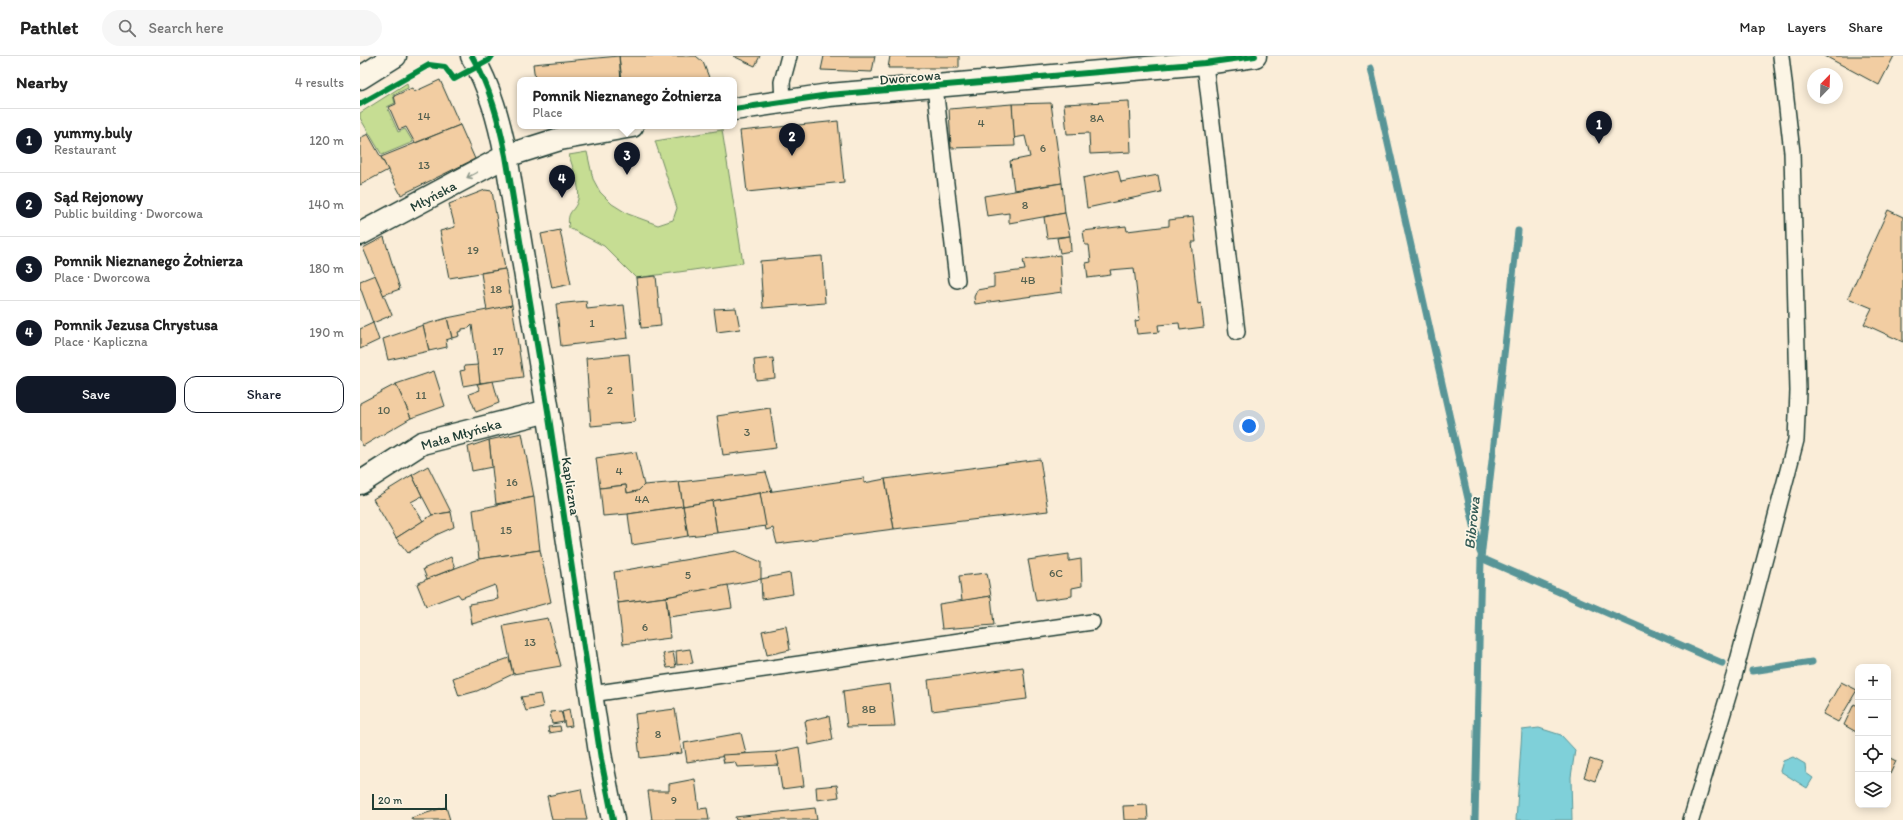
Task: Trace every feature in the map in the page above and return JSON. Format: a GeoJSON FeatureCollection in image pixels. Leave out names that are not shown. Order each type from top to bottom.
{"type":"FeatureCollection","features":[{"type":"Feature","properties":{"kind":"street"},"geometry":{"type":"LineString","coordinates":[[360,78],[395,56]]}},
{"type":"Feature","properties":{"kind":"street","name":"Kapliczna"},"geometry":{"type":"LineString","coordinates":[[472,56],[478,66],[497,115],[506,156],[548,411],[601,759],[613,820]]}},
{"type":"Feature","properties":{"kind":"street","name":"Dworcowa"},"geometry":{"type":"LineString","coordinates":[[737,109],[783,101],[1205,59],[1255,56]]}},
{"type":"Feature","properties":{"kind":"street"},"geometry":{"type":"LineString","coordinates":[[506,156],[560,139],[615,129]]}},
{"type":"Feature","properties":{"kind":"street","name":"Młyńska"},"geometry":{"type":"LineString","coordinates":[[360,234],[506,156]]}},
{"type":"Feature","properties":{"kind":"street","name":"Mała Młyńska"},"geometry":{"type":"LineString","coordinates":[[360,483],[422,443],[548,411]]}},
{"type":"Feature","properties":{"kind":"lane"},"geometry":{"type":"LineString","coordinates":[[783,101],[782,82],[789,56]]}},
{"type":"Feature","properties":{"kind":"lane"},"geometry":{"type":"LineString","coordinates":[[1691,820],[1734,676],[1796,440],[1798,391],[1792,152],[1781,56]]}},
{"type":"Feature","properties":{"kind":"lane"},"geometry":{"type":"LineString","coordinates":[[1205,59],[1237,332]]}},
{"type":"Feature","properties":{"kind":"lane"},"geometry":{"type":"LineString","coordinates":[[935,87],[957,280]]}},
{"type":"Feature","properties":{"kind":"lane"},"geometry":{"type":"LineString","coordinates":[[591,694],[1092,622]]}},
{"type":"Feature","properties":{"kind":"green space"},"geometry":{"type":"Polygon","coordinates":[[[407,83],[408,88],[393,95],[395,103],[387,107],[398,132],[405,129],[413,142],[382,155],[360,118],[360,113],[407,83]]]}},
{"type":"Feature","properties":{"kind":"green space"},"geometry":{"type":"Polygon","coordinates":[[[722,130],[743,263],[636,278],[604,246],[569,228],[569,217],[577,203],[579,194],[569,155],[587,152],[593,179],[600,192],[612,204],[628,214],[658,225],[673,220],[677,208],[655,141],[722,130]]]}},
{"type":"Feature","properties":{"kind":"water"},"geometry":{"type":"Polygon","coordinates":[[[1539,728],[1561,735],[1575,750],[1571,777],[1572,820],[1516,820],[1522,730],[1539,728]]]}},
{"type":"Feature","properties":{"kind":"water"},"geometry":{"type":"Polygon","coordinates":[[[1793,757],[1805,764],[1806,773],[1813,778],[1807,788],[1780,771],[1783,761],[1793,757]]]}},
{"type":"Feature","properties":{"kind":"building"},"geometry":{"type":"Polygon","coordinates":[[[619,56],[696,56],[703,62],[709,77],[622,77],[619,56]]]}},
{"type":"Feature","properties":{"kind":"building"},"geometry":{"type":"Polygon","coordinates":[[[619,56],[621,77],[535,77],[533,64],[619,56]]]}},
{"type":"Feature","properties":{"kind":"building"},"geometry":{"type":"Polygon","coordinates":[[[733,56],[760,56],[755,66],[733,56]]]}},
{"type":"Feature","properties":{"kind":"building"},"geometry":{"type":"Polygon","coordinates":[[[824,56],[875,56],[872,72],[821,70],[824,56]]]}},
{"type":"Feature","properties":{"kind":"building"},"geometry":{"type":"Polygon","coordinates":[[[890,56],[959,56],[959,68],[888,68],[890,56]]]}},
{"type":"Feature","properties":{"kind":"building"},"geometry":{"type":"Polygon","coordinates":[[[1825,56],[1894,56],[1879,85],[1825,56]]]}},
{"type":"Feature","properties":{"kind":"building"},"geometry":{"type":"Polygon","coordinates":[[[440,80],[460,125],[415,143],[406,127],[399,130],[389,107],[396,104],[394,96],[412,88],[414,92],[440,80]]]}},
{"type":"Feature","properties":{"kind":"building"},"geometry":{"type":"Polygon","coordinates":[[[1129,101],[1131,152],[1090,154],[1089,133],[1067,134],[1064,104],[1129,101]]]}},
{"type":"Feature","properties":{"kind":"building"},"geometry":{"type":"Polygon","coordinates":[[[1051,103],[1062,183],[1014,190],[1010,161],[1030,157],[1025,136],[1014,138],[1012,104],[1051,103]]]}},
{"type":"Feature","properties":{"kind":"building"},"geometry":{"type":"Polygon","coordinates":[[[1012,104],[1015,146],[951,148],[949,109],[1012,104]]]}},
{"type":"Feature","properties":{"kind":"building"},"geometry":{"type":"Polygon","coordinates":[[[838,121],[844,182],[747,192],[740,131],[838,121]]]}},
{"type":"Feature","properties":{"kind":"building"},"geometry":{"type":"Polygon","coordinates":[[[460,125],[475,159],[401,195],[381,157],[460,125]]]}},
{"type":"Feature","properties":{"kind":"building"},"geometry":{"type":"Polygon","coordinates":[[[368,134],[388,170],[360,185],[360,138],[368,134]]]}},
{"type":"Feature","properties":{"kind":"building"},"geometry":{"type":"Polygon","coordinates":[[[1118,170],[1121,182],[1158,175],[1161,192],[1087,208],[1083,178],[1118,170]]]}},
{"type":"Feature","properties":{"kind":"building"},"geometry":{"type":"Polygon","coordinates":[[[1062,183],[1065,213],[1009,223],[1009,213],[987,216],[984,196],[1062,183]]]}},
{"type":"Feature","properties":{"kind":"building"},"geometry":{"type":"Polygon","coordinates":[[[485,190],[492,191],[505,269],[449,278],[440,231],[455,227],[449,204],[485,190]]]}},
{"type":"Feature","properties":{"kind":"building"},"geometry":{"type":"Polygon","coordinates":[[[1888,210],[1903,217],[1903,342],[1864,324],[1872,308],[1848,298],[1888,210]]]}},
{"type":"Feature","properties":{"kind":"building"},"geometry":{"type":"Polygon","coordinates":[[[1065,213],[1070,236],[1047,238],[1044,217],[1065,213]]]}},
{"type":"Feature","properties":{"kind":"building"},"geometry":{"type":"Polygon","coordinates":[[[1193,217],[1196,242],[1191,242],[1198,304],[1201,303],[1204,327],[1180,330],[1179,323],[1158,325],[1159,332],[1137,334],[1135,321],[1140,320],[1134,268],[1110,270],[1111,275],[1088,278],[1086,263],[1091,262],[1089,245],[1085,245],[1083,231],[1126,226],[1127,231],[1169,226],[1169,220],[1193,217]]]}},
{"type":"Feature","properties":{"kind":"building"},"geometry":{"type":"Polygon","coordinates":[[[560,230],[571,284],[552,288],[541,234],[560,230]]]}},
{"type":"Feature","properties":{"kind":"building"},"geometry":{"type":"Polygon","coordinates":[[[1070,236],[1071,251],[1060,253],[1057,238],[1070,236]]]}},
{"type":"Feature","properties":{"kind":"building"},"geometry":{"type":"Polygon","coordinates":[[[384,237],[400,289],[383,295],[363,248],[384,237]]]}},
{"type":"Feature","properties":{"kind":"building"},"geometry":{"type":"Polygon","coordinates":[[[1060,255],[1062,292],[975,304],[974,297],[977,290],[994,287],[994,274],[1025,270],[1023,260],[1060,255]]]}},
{"type":"Feature","properties":{"kind":"building"},"geometry":{"type":"Polygon","coordinates":[[[822,256],[825,303],[763,308],[760,261],[822,256]]]}},
{"type":"Feature","properties":{"kind":"building"},"geometry":{"type":"Polygon","coordinates":[[[505,269],[512,305],[487,311],[481,273],[505,269]]]}},
{"type":"Feature","properties":{"kind":"building"},"geometry":{"type":"Polygon","coordinates":[[[375,275],[392,315],[373,323],[360,287],[360,281],[375,275]]]}},
{"type":"Feature","properties":{"kind":"building"},"geometry":{"type":"Polygon","coordinates":[[[656,276],[661,326],[641,328],[636,278],[656,276]]]}},
{"type":"Feature","properties":{"kind":"building"},"geometry":{"type":"Polygon","coordinates":[[[586,301],[587,309],[624,305],[628,338],[561,346],[556,304],[586,301]]]}},
{"type":"Feature","properties":{"kind":"building"},"geometry":{"type":"Polygon","coordinates":[[[512,305],[523,377],[480,383],[472,325],[469,328],[462,329],[462,331],[458,332],[459,336],[452,338],[447,318],[512,305]]]}},
{"type":"Feature","properties":{"kind":"building"},"geometry":{"type":"Polygon","coordinates":[[[736,308],[740,329],[717,332],[714,309],[736,308]]]}},
{"type":"Feature","properties":{"kind":"building"},"geometry":{"type":"Polygon","coordinates":[[[447,318],[452,338],[446,340],[447,347],[429,351],[423,325],[447,318]]]}},
{"type":"Feature","properties":{"kind":"building"},"geometry":{"type":"Polygon","coordinates":[[[373,323],[379,340],[360,349],[360,329],[373,323]]]}},
{"type":"Feature","properties":{"kind":"building"},"geometry":{"type":"Polygon","coordinates":[[[423,325],[429,351],[388,360],[383,339],[423,325]]]}},
{"type":"Feature","properties":{"kind":"building"},"geometry":{"type":"Polygon","coordinates":[[[629,354],[635,422],[591,426],[586,358],[629,354]]]}},
{"type":"Feature","properties":{"kind":"building"},"geometry":{"type":"Polygon","coordinates":[[[773,358],[775,378],[756,380],[754,360],[773,358]]]}},
{"type":"Feature","properties":{"kind":"building"},"geometry":{"type":"Polygon","coordinates":[[[478,365],[480,383],[463,386],[460,371],[465,370],[464,366],[478,365]]]}},
{"type":"Feature","properties":{"kind":"building"},"geometry":{"type":"Polygon","coordinates":[[[434,371],[445,406],[411,418],[396,384],[434,371]]]}},
{"type":"Feature","properties":{"kind":"building"},"geometry":{"type":"Polygon","coordinates":[[[493,381],[499,403],[476,412],[469,394],[480,390],[477,384],[493,381]]]}},
{"type":"Feature","properties":{"kind":"building"},"geometry":{"type":"Polygon","coordinates":[[[396,384],[411,418],[363,446],[360,440],[360,403],[396,384]]]}},
{"type":"Feature","properties":{"kind":"building"},"geometry":{"type":"Polygon","coordinates":[[[770,408],[776,448],[723,455],[717,416],[770,408]]]}},
{"type":"Feature","properties":{"kind":"building"},"geometry":{"type":"Polygon","coordinates":[[[522,433],[534,497],[496,504],[489,440],[522,433]]]}},
{"type":"Feature","properties":{"kind":"building"},"geometry":{"type":"Polygon","coordinates":[[[489,440],[492,467],[472,471],[468,447],[489,440]]]}},
{"type":"Feature","properties":{"kind":"building"},"geometry":{"type":"Polygon","coordinates":[[[636,452],[644,485],[638,491],[627,493],[626,485],[600,488],[596,458],[636,452]]]}},
{"type":"Feature","properties":{"kind":"building"},"geometry":{"type":"Polygon","coordinates":[[[1040,459],[1048,511],[894,529],[885,479],[1040,459]]]}},
{"type":"Feature","properties":{"kind":"building"},"geometry":{"type":"Polygon","coordinates":[[[428,466],[451,512],[432,515],[422,496],[412,475],[428,466]]]}},
{"type":"Feature","properties":{"kind":"building"},"geometry":{"type":"Polygon","coordinates":[[[766,472],[772,491],[683,506],[679,482],[766,472]]]}},
{"type":"Feature","properties":{"kind":"building"},"geometry":{"type":"Polygon","coordinates":[[[412,475],[422,496],[411,502],[423,521],[396,538],[373,499],[412,475]]]}},
{"type":"Feature","properties":{"kind":"building"},"geometry":{"type":"Polygon","coordinates":[[[864,478],[864,483],[885,479],[894,529],[777,544],[773,528],[766,530],[760,493],[864,478]]]}},
{"type":"Feature","properties":{"kind":"building"},"geometry":{"type":"Polygon","coordinates":[[[679,482],[683,506],[603,516],[600,488],[626,485],[627,493],[638,491],[644,485],[679,482]]]}},
{"type":"Feature","properties":{"kind":"building"},"geometry":{"type":"Polygon","coordinates":[[[760,493],[766,526],[717,533],[712,501],[760,493]]]}},
{"type":"Feature","properties":{"kind":"building"},"geometry":{"type":"Polygon","coordinates":[[[534,497],[540,550],[479,559],[473,510],[534,497]]]}},
{"type":"Feature","properties":{"kind":"building"},"geometry":{"type":"Polygon","coordinates":[[[712,501],[717,533],[688,536],[683,506],[712,501]]]}},
{"type":"Feature","properties":{"kind":"building"},"geometry":{"type":"Polygon","coordinates":[[[683,506],[688,536],[632,545],[628,514],[683,506]]]}},
{"type":"Feature","properties":{"kind":"building"},"geometry":{"type":"Polygon","coordinates":[[[451,512],[454,527],[436,535],[408,553],[396,538],[432,515],[451,512]]]}},
{"type":"Feature","properties":{"kind":"building"},"geometry":{"type":"Polygon","coordinates":[[[540,550],[551,602],[472,624],[469,604],[498,599],[495,585],[461,598],[458,594],[426,606],[417,584],[479,559],[540,550]]]}},
{"type":"Feature","properties":{"kind":"building"},"geometry":{"type":"Polygon","coordinates":[[[736,551],[761,562],[761,579],[666,597],[618,603],[614,572],[736,551]]]}},
{"type":"Feature","properties":{"kind":"building"},"geometry":{"type":"Polygon","coordinates":[[[1069,554],[1069,561],[1081,559],[1082,586],[1072,588],[1072,596],[1036,601],[1028,560],[1069,554]]]}},
{"type":"Feature","properties":{"kind":"building"},"geometry":{"type":"Polygon","coordinates":[[[451,557],[455,568],[427,579],[423,569],[451,557]]]}},
{"type":"Feature","properties":{"kind":"building"},"geometry":{"type":"Polygon","coordinates":[[[790,573],[793,594],[762,599],[761,579],[790,573]]]}},
{"type":"Feature","properties":{"kind":"building"},"geometry":{"type":"Polygon","coordinates":[[[987,573],[991,596],[962,601],[959,576],[987,573]]]}},
{"type":"Feature","properties":{"kind":"building"},"geometry":{"type":"Polygon","coordinates":[[[728,585],[732,608],[669,617],[666,597],[728,585]]]}},
{"type":"Feature","properties":{"kind":"building"},"geometry":{"type":"Polygon","coordinates":[[[991,596],[994,625],[942,629],[939,604],[991,596]]]}},
{"type":"Feature","properties":{"kind":"building"},"geometry":{"type":"Polygon","coordinates":[[[666,597],[670,638],[623,644],[618,603],[666,597]]]}},
{"type":"Feature","properties":{"kind":"building"},"geometry":{"type":"Polygon","coordinates":[[[548,618],[561,666],[513,674],[503,626],[548,618]]]}},
{"type":"Feature","properties":{"kind":"building"},"geometry":{"type":"Polygon","coordinates":[[[786,626],[790,650],[767,655],[762,631],[786,626]]]}},
{"type":"Feature","properties":{"kind":"building"},"geometry":{"type":"Polygon","coordinates":[[[690,649],[693,663],[677,665],[676,651],[690,649]]]}},
{"type":"Feature","properties":{"kind":"building"},"geometry":{"type":"Polygon","coordinates":[[[673,652],[676,667],[667,668],[663,654],[673,652]]]}},
{"type":"Feature","properties":{"kind":"building"},"geometry":{"type":"Polygon","coordinates":[[[509,658],[513,674],[477,691],[459,696],[453,678],[509,658]]]}},
{"type":"Feature","properties":{"kind":"building"},"geometry":{"type":"Polygon","coordinates":[[[1023,667],[1027,699],[932,711],[928,680],[1023,667]]]}},
{"type":"Feature","properties":{"kind":"building"},"geometry":{"type":"Polygon","coordinates":[[[1841,682],[1855,689],[1855,693],[1838,722],[1823,714],[1841,682]]]}},
{"type":"Feature","properties":{"kind":"building"},"geometry":{"type":"Polygon","coordinates":[[[890,684],[895,726],[847,727],[843,691],[890,684]]]}},
{"type":"Feature","properties":{"kind":"building"},"geometry":{"type":"Polygon","coordinates":[[[540,694],[543,707],[526,711],[521,697],[540,694]]]}},
{"type":"Feature","properties":{"kind":"building"},"geometry":{"type":"Polygon","coordinates":[[[1854,704],[1855,704],[1855,731],[1844,725],[1854,704]]]}},
{"type":"Feature","properties":{"kind":"building"},"geometry":{"type":"Polygon","coordinates":[[[569,709],[572,726],[565,727],[562,711],[569,709]]]}},
{"type":"Feature","properties":{"kind":"building"},"geometry":{"type":"Polygon","coordinates":[[[675,709],[682,753],[640,758],[635,714],[675,709]]]}},
{"type":"Feature","properties":{"kind":"building"},"geometry":{"type":"Polygon","coordinates":[[[561,711],[564,722],[552,724],[550,712],[561,711]]]}},
{"type":"Feature","properties":{"kind":"building"},"geometry":{"type":"Polygon","coordinates":[[[829,716],[833,740],[809,745],[805,721],[829,716]]]}},
{"type":"Feature","properties":{"kind":"building"},"geometry":{"type":"Polygon","coordinates":[[[560,726],[561,731],[549,733],[548,727],[560,726]]]}},
{"type":"Feature","properties":{"kind":"building"},"geometry":{"type":"Polygon","coordinates":[[[741,733],[746,753],[687,762],[684,743],[741,733]]]}},
{"type":"Feature","properties":{"kind":"building"},"geometry":{"type":"Polygon","coordinates":[[[799,747],[804,786],[782,789],[776,752],[799,747]]]}},
{"type":"Feature","properties":{"kind":"building"},"geometry":{"type":"Polygon","coordinates":[[[776,752],[779,765],[737,767],[735,762],[724,763],[722,755],[776,752]]]}},
{"type":"Feature","properties":{"kind":"building"},"geometry":{"type":"Polygon","coordinates":[[[1891,758],[1896,761],[1891,772],[1891,758]]]}},
{"type":"Feature","properties":{"kind":"building"},"geometry":{"type":"Polygon","coordinates":[[[1590,759],[1602,763],[1595,781],[1584,777],[1590,759]]]}},
{"type":"Feature","properties":{"kind":"building"},"geometry":{"type":"Polygon","coordinates":[[[695,779],[699,809],[707,808],[709,820],[652,820],[648,791],[669,791],[669,784],[695,779]]]}},
{"type":"Feature","properties":{"kind":"building"},"geometry":{"type":"Polygon","coordinates":[[[837,785],[839,797],[817,800],[816,787],[837,785]]]}},
{"type":"Feature","properties":{"kind":"building"},"geometry":{"type":"Polygon","coordinates":[[[581,789],[587,820],[552,820],[547,796],[581,789]]]}},
{"type":"Feature","properties":{"kind":"building"},"geometry":{"type":"Polygon","coordinates":[[[1147,805],[1148,820],[1124,820],[1123,806],[1147,805]]]}},
{"type":"Feature","properties":{"kind":"building"},"geometry":{"type":"Polygon","coordinates":[[[446,807],[450,820],[412,820],[411,818],[446,807]]]}},
{"type":"Feature","properties":{"kind":"building"},"geometry":{"type":"Polygon","coordinates":[[[815,808],[817,820],[736,820],[735,817],[815,808]]]}},
{"type":"Feature","properties":{"kind":"waterway"},"geometry":{"type":"LineString","coordinates":[[1371,68],[1480,552]]}},
{"type":"Feature","properties":{"kind":"waterway","name":"Bibrowa"},"geometry":{"type":"LineString","coordinates":[[1475,820],[1481,558],[1518,231]]}},
{"type":"Feature","properties":{"kind":"waterway"},"geometry":{"type":"LineString","coordinates":[[1481,558],[1722,663]]}},
{"type":"Feature","properties":{"kind":"waterway"},"geometry":{"type":"LineString","coordinates":[[1752,671],[1812,662]]}},
{"type":"Feature","properties":{"kind":"cycle path"},"geometry":{"type":"LineString","coordinates":[[472,56],[489,92],[506,156],[548,411],[601,759],[613,820]]}},
{"type":"Feature","properties":{"kind":"cycle path"},"geometry":{"type":"LineString","coordinates":[[360,104],[429,65],[445,67],[454,79],[489,60],[492,56]]}},
{"type":"Feature","properties":{"kind":"cycle path"},"geometry":{"type":"LineString","coordinates":[[737,109],[829,95],[1205,63],[1255,56]]}},
{"type":"Feature","properties":{"kind":"place","name":"yummy.buly"},"geometry":{"type":"Point","coordinates":[1599,144]}},
{"type":"Feature","properties":{"kind":"place","name":"Sąd Rejonowy"},"geometry":{"type":"Point","coordinates":[792,156]}},
{"type":"Feature","properties":{"kind":"place","name":"Pomnik Nieznanego Żołnierza"},"geometry":{"type":"Point","coordinates":[627,175]}},
{"type":"Feature","properties":{"kind":"place","name":"Pomnik Jezusa Chrystusa"},"geometry":{"type":"Point","coordinates":[562,198]}}]}
